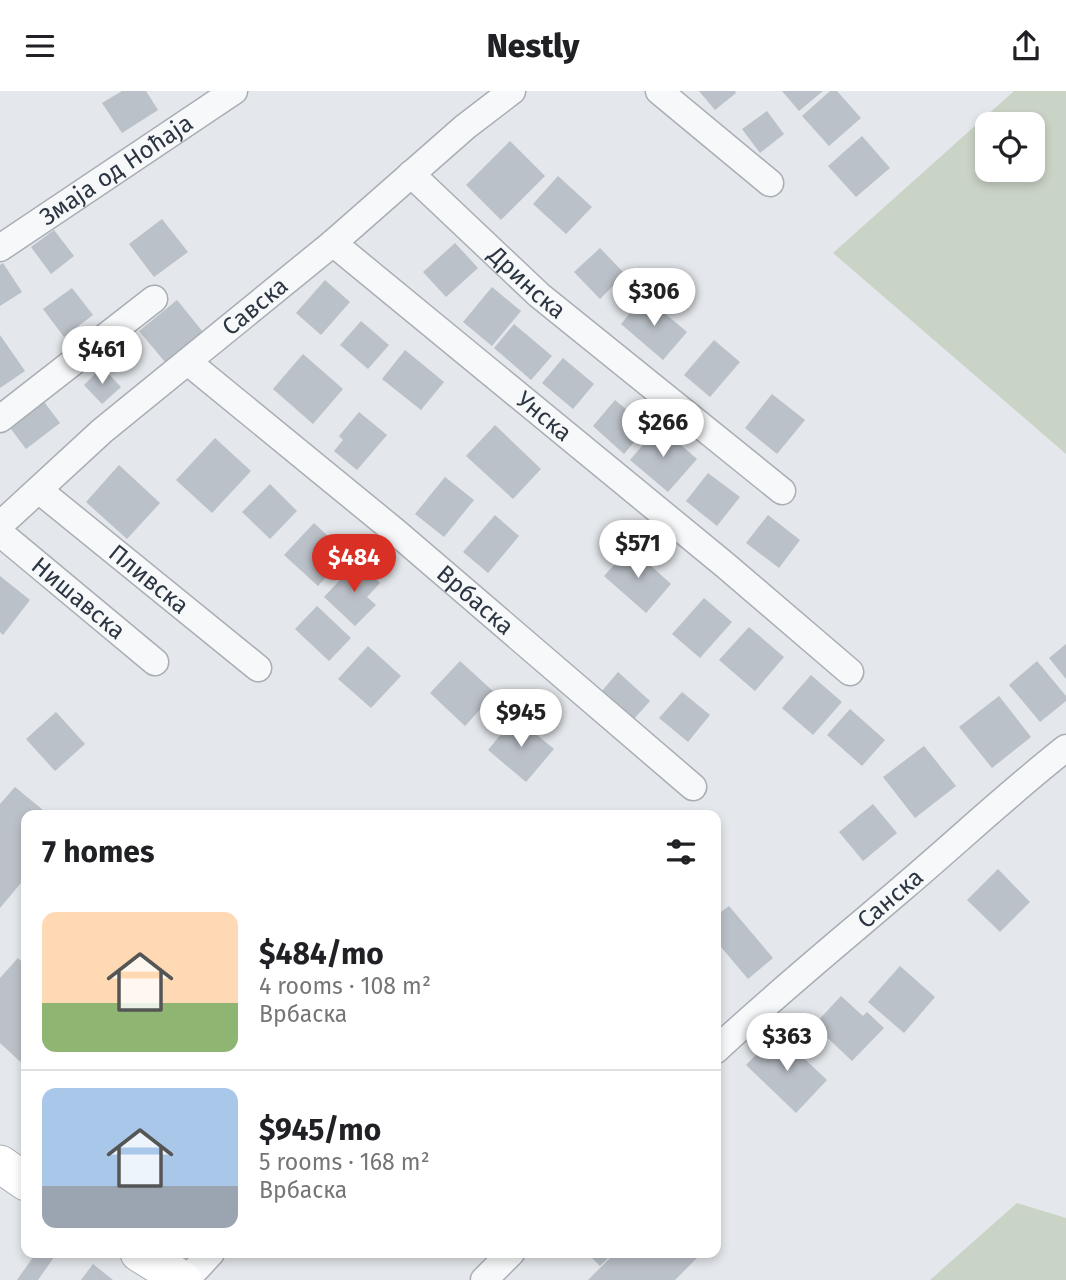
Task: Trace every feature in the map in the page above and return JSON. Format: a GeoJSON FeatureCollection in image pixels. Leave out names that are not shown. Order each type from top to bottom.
{"type":"FeatureCollection","features":[{"type":"Feature","properties":{"kind":"main road"},"geometry":{"type":"LineString","coordinates":[[0,1164],[21,1179]]}},
{"type":"Feature","properties":{"kind":"street","name":"Змаја од Ноћаја"},"geometry":{"type":"LineString","coordinates":[[0,248],[234,91]]}},
{"type":"Feature","properties":{"kind":"street","name":"Савска"},"geometry":{"type":"LineString","coordinates":[[0,525],[40,491],[102,431],[333,243],[465,127],[512,91]]}},
{"type":"Feature","properties":{"kind":"street"},"geometry":{"type":"LineString","coordinates":[[659,91],[771,183]]}},
{"type":"Feature","properties":{"kind":"street","name":"Дринска"},"geometry":{"type":"LineString","coordinates":[[411,174],[540,295],[782,491]]}},
{"type":"Feature","properties":{"kind":"street","name":"Унска"},"geometry":{"type":"LineString","coordinates":[[333,243],[725,565],[850,672]]}},
{"type":"Feature","properties":{"kind":"street"},"geometry":{"type":"LineString","coordinates":[[0,419],[154,299]]}},
{"type":"Feature","properties":{"kind":"street","name":"Врбаска"},"geometry":{"type":"LineString","coordinates":[[188,362],[397,533],[693,787]]}},
{"type":"Feature","properties":{"kind":"street","name":"Пливска"},"geometry":{"type":"LineString","coordinates":[[40,491],[258,668]]}},
{"type":"Feature","properties":{"kind":"street","name":"Нишавска"},"geometry":{"type":"LineString","coordinates":[[0,533],[155,662]]}},
{"type":"Feature","properties":{"kind":"street","name":"Санска"},"geometry":{"type":"LineString","coordinates":[[721,1044],[776,994],[1066,748]]}},
{"type":"Feature","properties":{"kind":"street"},"geometry":{"type":"LineString","coordinates":[[163,1272],[198,1258]]}},
{"type":"Feature","properties":{"kind":"street"},"geometry":{"type":"LineString","coordinates":[[484,1280],[506,1258]]}},
{"type":"Feature","properties":{"kind":"green space"},"geometry":{"type":"Polygon","coordinates":[[[1014,91],[1066,91],[1066,454],[833,253],[975,126],[975,182],[1045,182],[1045,112],[991,112],[1014,91]]]}},
{"type":"Feature","properties":{"kind":"green space"},"geometry":{"type":"Polygon","coordinates":[[[1017,1203],[1066,1218],[1066,1280],[930,1280],[1017,1203]]]}},
{"type":"Feature","properties":{"kind":"building"},"geometry":{"type":"Polygon","coordinates":[[[122,91],[146,91],[158,110],[122,133],[102,103],[122,91]]]}},
{"type":"Feature","properties":{"kind":"building"},"geometry":{"type":"Polygon","coordinates":[[[699,91],[735,91],[736,93],[715,110],[699,91]]]}},
{"type":"Feature","properties":{"kind":"building"},"geometry":{"type":"Polygon","coordinates":[[[782,91],[823,91],[799,111],[782,91]]]}},
{"type":"Feature","properties":{"kind":"building"},"geometry":{"type":"Polygon","coordinates":[[[830,91],[837,91],[861,118],[829,146],[802,116],[830,91]]]}},
{"type":"Feature","properties":{"kind":"building"},"geometry":{"type":"Polygon","coordinates":[[[767,111],[784,134],[760,153],[742,129],[767,111]]]}},
{"type":"Feature","properties":{"kind":"building"},"geometry":{"type":"Polygon","coordinates":[[[862,136],[890,168],[856,197],[828,166],[862,136]]]}},
{"type":"Feature","properties":{"kind":"building"},"geometry":{"type":"Polygon","coordinates":[[[510,141],[545,176],[501,220],[466,185],[510,141]]]}},
{"type":"Feature","properties":{"kind":"building"},"geometry":{"type":"Polygon","coordinates":[[[558,176],[592,207],[566,234],[533,204],[558,176]]]}},
{"type":"Feature","properties":{"kind":"building"},"geometry":{"type":"Polygon","coordinates":[[[162,219],[188,252],[154,277],[129,244],[162,219]]]}},
{"type":"Feature","properties":{"kind":"building"},"geometry":{"type":"Polygon","coordinates":[[[54,230],[74,256],[51,274],[31,247],[54,230]]]}},
{"type":"Feature","properties":{"kind":"building"},"geometry":{"type":"Polygon","coordinates":[[[455,243],[478,268],[446,297],[423,272],[455,243]]]}},
{"type":"Feature","properties":{"kind":"building"},"geometry":{"type":"Polygon","coordinates":[[[600,248],[625,274],[600,299],[574,272],[600,248]]]}},
{"type":"Feature","properties":{"kind":"building"},"geometry":{"type":"Polygon","coordinates":[[[3,263],[22,292],[0,306],[0,265],[3,263]]]}},
{"type":"Feature","properties":{"kind":"building"},"geometry":{"type":"Polygon","coordinates":[[[325,280],[350,302],[321,335],[296,313],[325,280]]]}},
{"type":"Feature","properties":{"kind":"building"},"geometry":{"type":"Polygon","coordinates":[[[492,287],[521,311],[492,346],[463,322],[492,287]]]}},
{"type":"Feature","properties":{"kind":"building"},"geometry":{"type":"Polygon","coordinates":[[[72,288],[93,315],[64,337],[43,309],[72,288]]]}},
{"type":"Feature","properties":{"kind":"building"},"geometry":{"type":"Polygon","coordinates":[[[644,296],[687,332],[663,360],[621,324],[644,296]]]}},
{"type":"Feature","properties":{"kind":"building"},"geometry":{"type":"Polygon","coordinates":[[[177,300],[203,332],[165,362],[139,331],[177,300]]]}},
{"type":"Feature","properties":{"kind":"building"},"geometry":{"type":"Polygon","coordinates":[[[361,321],[389,345],[368,369],[340,345],[361,321]]]}},
{"type":"Feature","properties":{"kind":"building"},"geometry":{"type":"Polygon","coordinates":[[[514,324],[552,356],[531,380],[494,348],[514,324]]]}},
{"type":"Feature","properties":{"kind":"building"},"geometry":{"type":"Polygon","coordinates":[[[0,335],[25,371],[0,388],[0,335]]]}},
{"type":"Feature","properties":{"kind":"building"},"geometry":{"type":"Polygon","coordinates":[[[714,340],[740,362],[710,397],[684,375],[714,340]]]}},
{"type":"Feature","properties":{"kind":"building"},"geometry":{"type":"Polygon","coordinates":[[[405,350],[444,382],[421,410],[382,379],[405,350]]]}},
{"type":"Feature","properties":{"kind":"building"},"geometry":{"type":"Polygon","coordinates":[[[303,354],[343,389],[313,424],[273,389],[303,354]]]}},
{"type":"Feature","properties":{"kind":"building"},"geometry":{"type":"Polygon","coordinates":[[[563,358],[594,384],[573,409],[542,383],[563,358]]]}},
{"type":"Feature","properties":{"kind":"building"},"geometry":{"type":"Polygon","coordinates":[[[102,367],[121,387],[102,404],[84,385],[102,367]]]}},
{"type":"Feature","properties":{"kind":"building"},"geometry":{"type":"Polygon","coordinates":[[[772,394],[805,420],[777,454],[745,428],[772,394]]]}},
{"type":"Feature","properties":{"kind":"building"},"geometry":{"type":"Polygon","coordinates":[[[42,399],[60,423],[26,449],[8,425],[42,399]]]}},
{"type":"Feature","properties":{"kind":"building"},"geometry":{"type":"Polygon","coordinates":[[[615,400],[647,427],[624,454],[593,426],[615,400]]]}},
{"type":"Feature","properties":{"kind":"building"},"geometry":{"type":"Polygon","coordinates":[[[359,412],[387,435],[357,470],[334,451],[343,440],[339,436],[359,412]]]}},
{"type":"Feature","properties":{"kind":"building"},"geometry":{"type":"Polygon","coordinates":[[[495,425],[541,469],[513,499],[466,456],[495,425]]]}},
{"type":"Feature","properties":{"kind":"building"},"geometry":{"type":"Polygon","coordinates":[[[659,426],[697,459],[668,492],[630,460],[659,426]]]}},
{"type":"Feature","properties":{"kind":"building"},"geometry":{"type":"Polygon","coordinates":[[[215,438],[251,471],[212,513],[176,480],[215,438]]]}},
{"type":"Feature","properties":{"kind":"building"},"geometry":{"type":"Polygon","coordinates":[[[119,465],[160,503],[127,539],[86,502],[119,465]]]}},
{"type":"Feature","properties":{"kind":"building"},"geometry":{"type":"Polygon","coordinates":[[[708,473],[740,497],[717,526],[686,501],[708,473]]]}},
{"type":"Feature","properties":{"kind":"building"},"geometry":{"type":"Polygon","coordinates":[[[445,477],[474,500],[444,537],[415,514],[445,477]]]}},
{"type":"Feature","properties":{"kind":"building"},"geometry":{"type":"Polygon","coordinates":[[[270,484],[297,511],[270,539],[242,512],[270,484]]]}},
{"type":"Feature","properties":{"kind":"building"},"geometry":{"type":"Polygon","coordinates":[[[495,515],[519,536],[488,573],[463,552],[495,515]]]}},
{"type":"Feature","properties":{"kind":"building"},"geometry":{"type":"Polygon","coordinates":[[[768,515],[800,540],[779,568],[746,543],[768,515]]]}},
{"type":"Feature","properties":{"kind":"building"},"geometry":{"type":"Polygon","coordinates":[[[314,523],[347,554],[318,586],[284,555],[314,523]]]}},
{"type":"Feature","properties":{"kind":"building"},"geometry":{"type":"Polygon","coordinates":[[[630,547],[671,584],[646,613],[604,576],[630,547]]]}},
{"type":"Feature","properties":{"kind":"building"},"geometry":{"type":"Polygon","coordinates":[[[357,562],[380,583],[367,597],[376,605],[355,626],[324,597],[357,562]]]}},
{"type":"Feature","properties":{"kind":"building"},"geometry":{"type":"Polygon","coordinates":[[[0,576],[30,600],[3,635],[0,632],[0,576]]]}},
{"type":"Feature","properties":{"kind":"building"},"geometry":{"type":"Polygon","coordinates":[[[704,598],[732,622],[700,658],[672,634],[704,598]]]}},
{"type":"Feature","properties":{"kind":"building"},"geometry":{"type":"Polygon","coordinates":[[[317,606],[351,638],[329,661],[295,629],[317,606]]]}},
{"type":"Feature","properties":{"kind":"building"},"geometry":{"type":"Polygon","coordinates":[[[749,627],[784,657],[755,691],[719,660],[749,627]]]}},
{"type":"Feature","properties":{"kind":"building"},"geometry":{"type":"Polygon","coordinates":[[[1066,644],[1066,679],[1049,658],[1066,644]]]}},
{"type":"Feature","properties":{"kind":"building"},"geometry":{"type":"Polygon","coordinates":[[[368,646],[401,676],[371,708],[338,679],[368,646]]]}},
{"type":"Feature","properties":{"kind":"building"},"geometry":{"type":"Polygon","coordinates":[[[460,661],[495,693],[465,726],[430,693],[460,661]]]}},
{"type":"Feature","properties":{"kind":"building"},"geometry":{"type":"Polygon","coordinates":[[[1037,661],[1066,696],[1066,701],[1040,722],[1009,685],[1037,661]]]}},
{"type":"Feature","properties":{"kind":"building"},"geometry":{"type":"Polygon","coordinates":[[[618,672],[650,701],[634,719],[602,691],[618,672]]]}},
{"type":"Feature","properties":{"kind":"building"},"geometry":{"type":"Polygon","coordinates":[[[811,675],[842,702],[813,735],[782,708],[811,675]]]}},
{"type":"Feature","properties":{"kind":"building"},"geometry":{"type":"Polygon","coordinates":[[[682,692],[710,715],[688,742],[659,718],[682,692]]]}},
{"type":"Feature","properties":{"kind":"building"},"geometry":{"type":"Polygon","coordinates":[[[999,696],[1031,737],[992,768],[959,727],[999,696]]]}},
{"type":"Feature","properties":{"kind":"building"},"geometry":{"type":"Polygon","coordinates":[[[850,709],[885,740],[862,766],[827,735],[850,709]]]}},
{"type":"Feature","properties":{"kind":"building"},"geometry":{"type":"Polygon","coordinates":[[[56,712],[85,744],[55,771],[26,739],[56,712]]]}},
{"type":"Feature","properties":{"kind":"building"},"geometry":{"type":"Polygon","coordinates":[[[515,717],[554,749],[526,782],[488,750],[515,717]]]}},
{"type":"Feature","properties":{"kind":"building"},"geometry":{"type":"Polygon","coordinates":[[[924,746],[956,786],[915,818],[883,777],[924,746]]]}},
{"type":"Feature","properties":{"kind":"building"},"geometry":{"type":"Polygon","coordinates":[[[15,787],[43,810],[21,810],[21,883],[0,908],[0,804],[15,787]]]}},
{"type":"Feature","properties":{"kind":"building"},"geometry":{"type":"Polygon","coordinates":[[[873,804],[897,833],[863,861],[839,832],[873,804]]]}},
{"type":"Feature","properties":{"kind":"building"},"geometry":{"type":"Polygon","coordinates":[[[998,869],[1030,902],[1000,932],[967,900],[998,869]]]}},
{"type":"Feature","properties":{"kind":"building"},"geometry":{"type":"Polygon","coordinates":[[[729,906],[773,958],[748,979],[721,947],[721,912],[729,906]]]}},
{"type":"Feature","properties":{"kind":"building"},"geometry":{"type":"Polygon","coordinates":[[[18,958],[21,961],[21,1062],[0,1043],[0,978],[18,958]]]}},
{"type":"Feature","properties":{"kind":"building"},"geometry":{"type":"Polygon","coordinates":[[[900,966],[935,997],[904,1033],[868,1002],[900,966]]]}},
{"type":"Feature","properties":{"kind":"building"},"geometry":{"type":"Polygon","coordinates":[[[841,996],[863,1016],[867,1012],[884,1028],[852,1061],[814,1025],[841,996]]]}},
{"type":"Feature","properties":{"kind":"building"},"geometry":{"type":"Polygon","coordinates":[[[777,1033],[827,1080],[796,1113],[746,1065],[777,1033]]]}},
{"type":"Feature","properties":{"kind":"building"},"geometry":{"type":"Polygon","coordinates":[[[32,1258],[53,1258],[38,1280],[17,1280],[32,1258]]]}},
{"type":"Feature","properties":{"kind":"building"},"geometry":{"type":"Polygon","coordinates":[[[592,1258],[608,1258],[600,1266],[592,1258]]]}},
{"type":"Feature","properties":{"kind":"building"},"geometry":{"type":"Polygon","coordinates":[[[610,1258],[697,1258],[675,1280],[588,1280],[610,1258]]]}},
{"type":"Feature","properties":{"kind":"building"},"geometry":{"type":"Polygon","coordinates":[[[93,1264],[113,1280],[81,1280],[93,1264]]]}}]}
